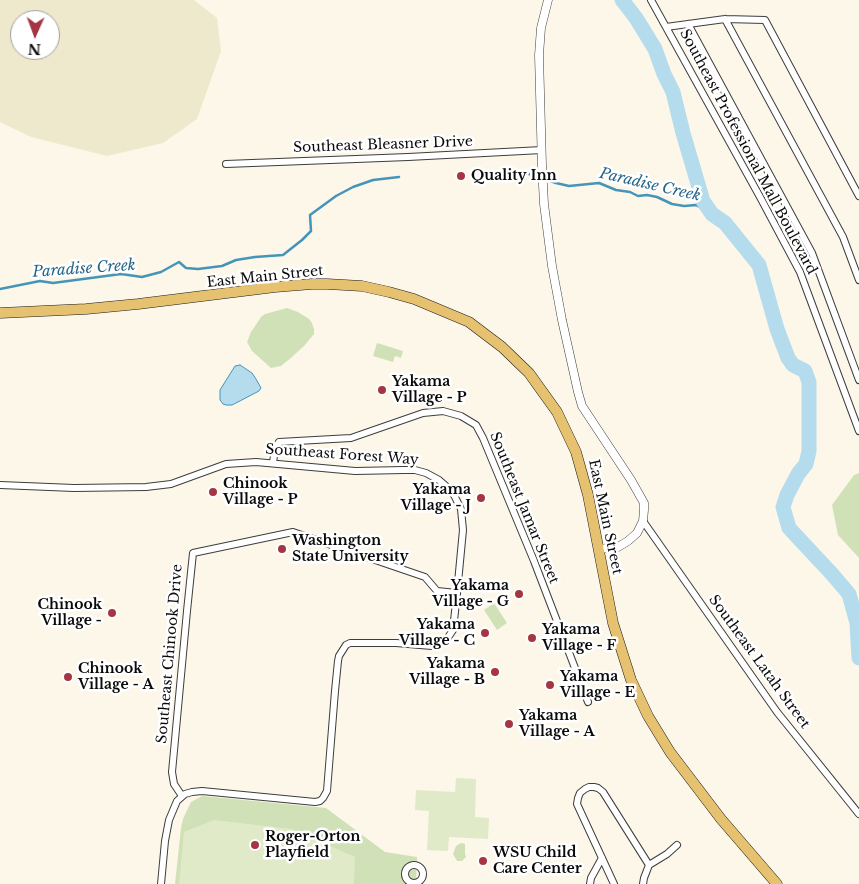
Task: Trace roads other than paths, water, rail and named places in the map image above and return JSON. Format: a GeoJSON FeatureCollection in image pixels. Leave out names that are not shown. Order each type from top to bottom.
{"type":"FeatureCollection","features":[{"type":"Feature","properties":{"kind":"main road","name":"East Main Street"},"geometry":{"type":"LineString","coordinates":[[0,313],[138,304],[275,287],[340,284],[362,286],[414,299],[469,322],[502,347],[529,373],[557,412],[576,452],[588,495],[613,623],[631,680],[648,716],[670,752],[721,819],[777,884]]}},
{"type":"Feature","properties":{"kind":"street"},"geometry":{"type":"LineString","coordinates":[[548,0],[541,28],[539,55],[542,166],[552,266],[562,320],[582,406],[644,503],[643,520],[637,533],[618,547],[599,549]]}},
{"type":"Feature","properties":{"kind":"street","name":"Southeast Professional Mall Boulevard"},"geometry":{"type":"LineString","coordinates":[[651,0],[800,272],[859,431]]}},
{"type":"Feature","properties":{"kind":"street"},"geometry":{"type":"LineString","coordinates":[[666,27],[725,19],[765,20],[859,196]]}},
{"type":"Feature","properties":{"kind":"street"},"geometry":{"type":"LineString","coordinates":[[725,19],[843,237],[859,280]]}},
{"type":"Feature","properties":{"kind":"street"},"geometry":{"type":"LineString","coordinates":[[688,24],[812,253],[859,380]]}},
{"type":"Feature","properties":{"kind":"street","name":"Southeast Bleasner Drive"},"geometry":{"type":"LineString","coordinates":[[226,164],[542,150]]}},
{"type":"Feature","properties":{"kind":"street","name":"Southeast Jamar Street"},"geometry":{"type":"LineString","coordinates":[[273,463],[275,448],[280,442],[351,438],[423,413],[442,411],[461,416],[476,426],[483,438],[534,562],[588,702]]}},
{"type":"Feature","properties":{"kind":"street","name":"Southeast Forest Way"},"geometry":{"type":"LineString","coordinates":[[0,485],[82,488],[146,487],[171,484],[226,464],[256,462],[356,471],[415,470],[439,480],[454,495],[461,509],[463,530],[451,635],[442,643],[432,646],[356,642],[346,645],[339,656],[337,666],[327,790],[323,798],[320,801],[310,802],[202,791],[182,796]]}},
{"type":"Feature","properties":{"kind":"street","name":"Southeast Latah Street"},"geometry":{"type":"LineString","coordinates":[[643,520],[777,712],[859,814]]}},
{"type":"Feature","properties":{"kind":"street","name":"Southeast Chinook Drive"},"geometry":{"type":"LineString","coordinates":[[182,796],[174,784],[172,772],[193,553],[293,532],[425,577],[436,591],[457,593]]}},
{"type":"Feature","properties":{"kind":"street"},"geometry":{"type":"LineString","coordinates":[[614,884],[577,804],[580,793],[589,787],[594,786],[603,792],[649,865]]}},
{"type":"Feature","properties":{"kind":"street"},"geometry":{"type":"LineString","coordinates":[[161,884],[167,827],[172,811],[182,796]]}},
{"type":"Feature","properties":{"kind":"street"},"geometry":{"type":"LineString","coordinates":[[643,884],[649,865],[674,849],[677,845]]}},
{"type":"Feature","properties":{"kind":"street"},"geometry":{"type":"LineString","coordinates":[[590,884],[602,858]]}},
{"type":"Feature","properties":{"kind":"street"},"geometry":{"type":"LineString","coordinates":[[594,873],[602,870],[610,874]]}},
{"type":"Feature","properties":{"kind":"water"},"geometry":{"type":"Polygon","coordinates":[[[240,365],[252,373],[261,388],[259,391],[232,405],[223,404],[220,400],[220,390],[235,366],[240,365]]]}},
{"type":"Feature","properties":{"kind":"waterway"},"geometry":{"type":"LineString","coordinates":[[622,0],[636,18],[655,49],[673,92],[703,201],[712,214],[725,223],[759,265],[777,329],[788,358],[793,365],[805,371],[809,382],[809,451],[806,464],[798,474],[783,507],[789,528],[849,594],[857,623],[859,658]]}},
{"type":"Feature","properties":{"kind":"waterway","name":"Paradise Creek"},"geometry":{"type":"LineString","coordinates":[[523,172],[569,186],[599,183],[638,196],[657,197],[672,204],[696,205],[712,214]]}},
{"type":"Feature","properties":{"kind":"waterway","name":"Paradise Creek"},"geometry":{"type":"LineString","coordinates":[[0,289],[40,281],[53,283],[121,274],[142,277],[161,272],[179,262],[186,268],[198,269],[222,266],[236,260],[283,255],[311,231],[310,215],[336,196],[353,187],[373,180],[399,177]]}},
{"type":"Feature","properties":{"kind":"place","name":"Quality Inn"},"geometry":{"type":"Point","coordinates":[461,176]}},
{"type":"Feature","properties":{"kind":"place","name":"Yakama Village - P"},"geometry":{"type":"Point","coordinates":[382,390]}},
{"type":"Feature","properties":{"kind":"place","name":"Chinook Village - P"},"geometry":{"type":"Point","coordinates":[213,492]}},
{"type":"Feature","properties":{"kind":"place","name":"Yakama Village - J"},"geometry":{"type":"Point","coordinates":[481,498]}},
{"type":"Feature","properties":{"kind":"place","name":"Washington State University"},"geometry":{"type":"Point","coordinates":[282,549]}},
{"type":"Feature","properties":{"kind":"place","name":"Yakama Village - G"},"geometry":{"type":"Point","coordinates":[519,594]}},
{"type":"Feature","properties":{"kind":"place","name":"Chinook Village -"},"geometry":{"type":"Point","coordinates":[112,613]}},
{"type":"Feature","properties":{"kind":"place","name":"Yakama Village - C"},"geometry":{"type":"Point","coordinates":[485,633]}},
{"type":"Feature","properties":{"kind":"place","name":"Yakama Village - F"},"geometry":{"type":"Point","coordinates":[532,638]}},
{"type":"Feature","properties":{"kind":"place","name":"Yakama Village - B"},"geometry":{"type":"Point","coordinates":[495,672]}},
{"type":"Feature","properties":{"kind":"place","name":"Chinook Village - A"},"geometry":{"type":"Point","coordinates":[68,677]}},
{"type":"Feature","properties":{"kind":"place","name":"Yakama Village - E"},"geometry":{"type":"Point","coordinates":[550,685]}},
{"type":"Feature","properties":{"kind":"place","name":"Yakama Village - A"},"geometry":{"type":"Point","coordinates":[509,724]}},
{"type":"Feature","properties":{"kind":"place","name":"Roger-Orton Playfield"},"geometry":{"type":"Point","coordinates":[255,845]}},
{"type":"Feature","properties":{"kind":"place","name":"WSU Child Care Center"},"geometry":{"type":"Point","coordinates":[483,861]}}]}
